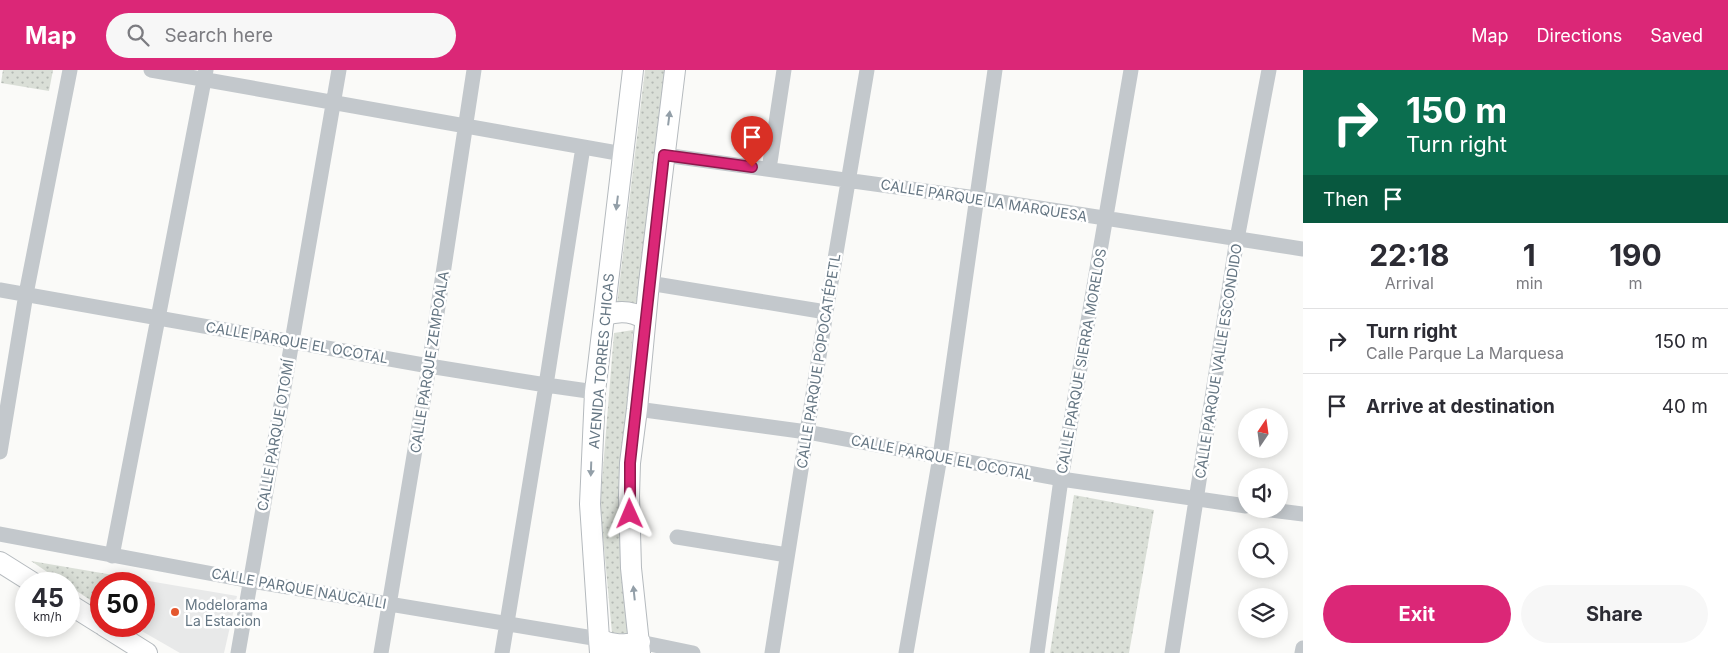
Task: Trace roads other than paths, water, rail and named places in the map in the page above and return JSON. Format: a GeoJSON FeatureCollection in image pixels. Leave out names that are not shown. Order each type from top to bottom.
{"type":"FeatureCollection","features":[{"type":"Feature","properties":{"kind":"main road","name":"AVENIDA TORRES CHICAS"},"geometry":{"type":"LineString","coordinates":[[599,646],[590,504],[595,392],[633,70]]}},
{"type":"Feature","properties":{"kind":"main road"},"geometry":{"type":"LineString","coordinates":[[599,646],[605,642],[640,647],[631,568],[630,463],[649,283],[675,70]]}},
{"type":"Feature","properties":{"kind":"main road"},"geometry":{"type":"LineString","coordinates":[[604,316],[612,312],[619,312],[639,315],[645,320]]}},
{"type":"Feature","properties":{"kind":"main road"},"geometry":{"type":"LineString","coordinates":[[0,562],[16,572]]}},
{"type":"Feature","properties":{"kind":"main road"},"geometry":{"type":"LineString","coordinates":[[122,637],[148,653]]}},
{"type":"Feature","properties":{"kind":"street"},"geometry":{"type":"LineString","coordinates":[[0,452],[26,294],[70,70]]}},
{"type":"Feature","properties":{"kind":"street"},"geometry":{"type":"LineString","coordinates":[[151,70],[205,74],[335,102],[623,154]]}},
{"type":"Feature","properties":{"kind":"street","name":"CALLE PARQUE OTOMÍ"},"geometry":{"type":"LineString","coordinates":[[238,653],[335,102],[339,70]]}},
{"type":"Feature","properties":{"kind":"street","name":"CALLE PARQUE ZEMPOALA"},"geometry":{"type":"LineString","coordinates":[[381,653],[429,366],[474,70]]}},
{"type":"Feature","properties":{"kind":"street"},"geometry":{"type":"LineString","coordinates":[[769,169],[784,70]]}},
{"type":"Feature","properties":{"kind":"street","name":"CALLE PARQUE POPOCATÉPETL"},"geometry":{"type":"LineString","coordinates":[[772,653],[826,312],[867,70]]}},
{"type":"Feature","properties":{"kind":"street"},"geometry":{"type":"LineString","coordinates":[[906,653],[940,458],[995,70]]}},
{"type":"Feature","properties":{"kind":"street","name":"CALLE PARQUE SIERRA MORELOS"},"geometry":{"type":"LineString","coordinates":[[1037,653],[1061,479],[1131,70]]}},
{"type":"Feature","properties":{"kind":"street","name":"CALLE PARQUE VALLE ESCONDIDO"},"geometry":{"type":"LineString","coordinates":[[1172,653],[1237,239],[1269,70]]}},
{"type":"Feature","properties":{"kind":"street"},"geometry":{"type":"LineString","coordinates":[[112,556],[205,74]]}},
{"type":"Feature","properties":{"kind":"street"},"geometry":{"type":"LineString","coordinates":[[502,653],[583,147]]}},
{"type":"Feature","properties":{"kind":"street","name":"CALLE PARQUE LA MARQUESA"},"geometry":{"type":"LineString","coordinates":[[664,155],[976,198],[1303,249]]}},
{"type":"Feature","properties":{"kind":"street"},"geometry":{"type":"LineString","coordinates":[[649,283],[826,312]]}},
{"type":"Feature","properties":{"kind":"street","name":"CALLE PARQUE EL OCOTAL"},"geometry":{"type":"LineString","coordinates":[[0,290],[292,340],[429,366],[546,386],[595,392]]}},
{"type":"Feature","properties":{"kind":"street","name":"CALLE PARQUE EL OCOTAL"},"geometry":{"type":"LineString","coordinates":[[637,409],[807,432],[1061,479],[1238,505]]}},
{"type":"Feature","properties":{"kind":"street"},"geometry":{"type":"LineString","coordinates":[[1288,512],[1303,514]]}},
{"type":"Feature","properties":{"kind":"street","name":"CALLE PARQUE NAUCALLI"},"geometry":{"type":"LineString","coordinates":[[0,534],[250,581],[506,623],[599,646]]}},
{"type":"Feature","properties":{"kind":"street"},"geometry":{"type":"LineString","coordinates":[[677,537],[787,555]]}},
{"type":"Feature","properties":{"kind":"street"},"geometry":{"type":"LineString","coordinates":[[640,647],[693,653]]}},
{"type":"Feature","properties":{"kind":"street"},"geometry":{"type":"LineString","coordinates":[[1302,653],[1303,648]]}},
{"type":"Feature","properties":{"kind":"place","name":"Modelorama La Estacion"},"geometry":{"type":"Point","coordinates":[175,612]}}]}
